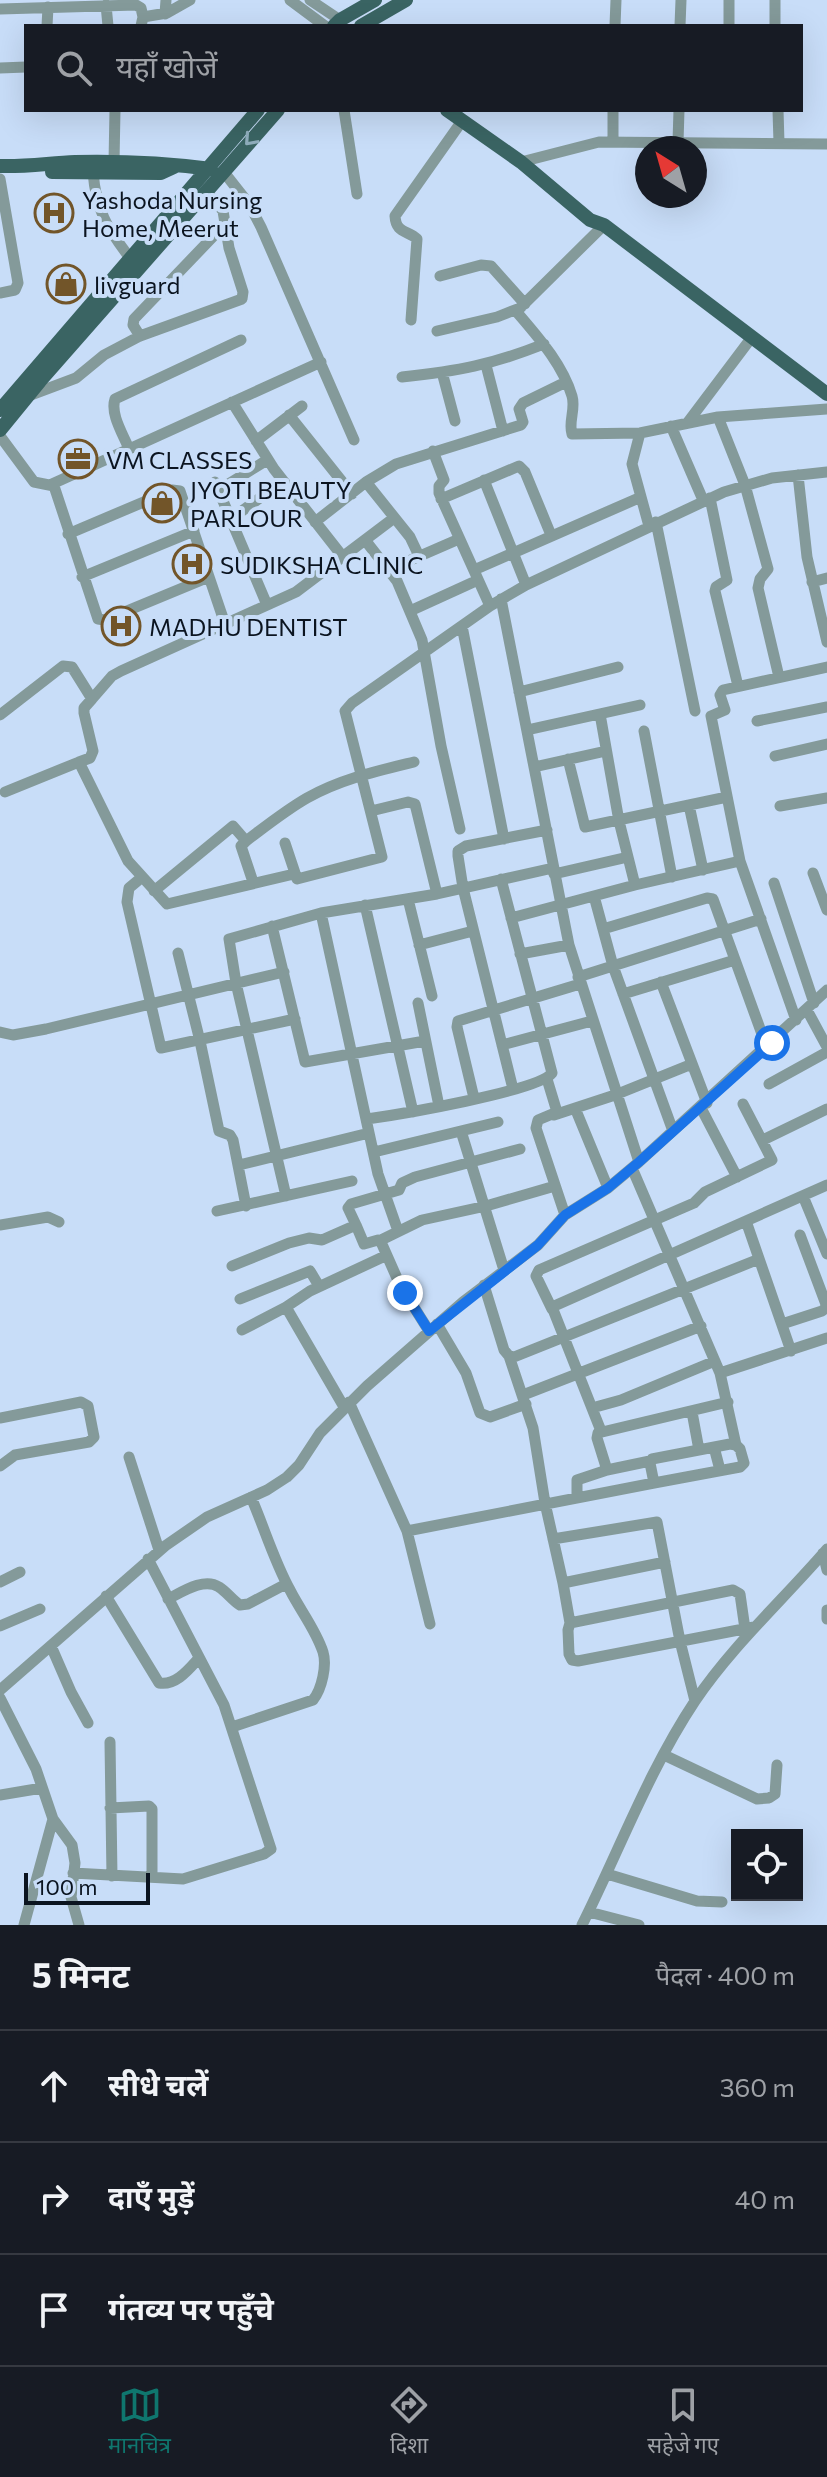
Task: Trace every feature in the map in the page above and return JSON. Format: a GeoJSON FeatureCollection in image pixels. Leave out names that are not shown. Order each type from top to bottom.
{"type":"FeatureCollection","features":[{"type":"Feature","properties":{"kind":"main road"},"geometry":{"type":"LineString","coordinates":[[341,24],[375,0]]}},
{"type":"Feature","properties":{"kind":"main road"},"geometry":{"type":"LineString","coordinates":[[364,24],[406,0]]}},
{"type":"Feature","properties":{"kind":"main road"},"geometry":{"type":"LineString","coordinates":[[0,433],[20,399],[130,258],[256,112]]}},
{"type":"Feature","properties":{"kind":"main road"},"geometry":{"type":"LineString","coordinates":[[0,410],[20,399],[276,112]]}},
{"type":"Feature","properties":{"kind":"main road"},"geometry":{"type":"LineString","coordinates":[[461,115],[596,214],[602,224],[827,394]]}},
{"type":"Feature","properties":{"kind":"main road"},"geometry":{"type":"LineString","coordinates":[[17,167],[39,163],[114,162],[163,163],[174,167],[223,171]]}},
{"type":"Feature","properties":{"kind":"main road"},"geometry":{"type":"LineString","coordinates":[[0,166],[39,173],[161,173],[174,167]]}},
{"type":"Feature","properties":{"kind":"street"},"geometry":{"type":"LineString","coordinates":[[165,14],[166,0]]}},
{"type":"Feature","properties":{"kind":"street"},"geometry":{"type":"LineString","coordinates":[[0,9],[136,5],[141,8],[142,22],[190,0]]}},
{"type":"Feature","properties":{"kind":"street"},"geometry":{"type":"LineString","coordinates":[[290,0],[322,24]]}},
{"type":"Feature","properties":{"kind":"street"},"geometry":{"type":"LineString","coordinates":[[310,0],[341,24]]}},
{"type":"Feature","properties":{"kind":"street"},"geometry":{"type":"LineString","coordinates":[[615,24],[616,0]]}},
{"type":"Feature","properties":{"kind":"street"},"geometry":{"type":"LineString","coordinates":[[680,24],[681,0]]}},
{"type":"Feature","properties":{"kind":"street"},"geometry":{"type":"LineString","coordinates":[[729,0],[729,24]]}},
{"type":"Feature","properties":{"kind":"street"},"geometry":{"type":"LineString","coordinates":[[775,0],[775,24]]}},
{"type":"Feature","properties":{"kind":"street"},"geometry":{"type":"LineString","coordinates":[[106,5],[108,24]]}},
{"type":"Feature","properties":{"kind":"street"},"geometry":{"type":"LineString","coordinates":[[47,24],[48,7]]}},
{"type":"Feature","properties":{"kind":"street"},"geometry":{"type":"LineString","coordinates":[[0,68],[24,67]]}},
{"type":"Feature","properties":{"kind":"street"},"geometry":{"type":"LineString","coordinates":[[114,162],[115,112]]}},
{"type":"Feature","properties":{"kind":"street"},"geometry":{"type":"LineString","coordinates":[[344,112],[357,194]]}},
{"type":"Feature","properties":{"kind":"street"},"geometry":{"type":"LineString","coordinates":[[613,112],[613,142]]}},
{"type":"Feature","properties":{"kind":"street"},"geometry":{"type":"LineString","coordinates":[[678,136],[679,112]]}},
{"type":"Feature","properties":{"kind":"street"},"geometry":{"type":"LineString","coordinates":[[778,112],[779,143]]}},
{"type":"Feature","properties":{"kind":"street"},"geometry":{"type":"LineString","coordinates":[[411,320],[417,239],[401,232],[395,216],[461,115]]}},
{"type":"Feature","properties":{"kind":"street"},"geometry":{"type":"LineString","coordinates":[[526,161],[587,143],[635,142]]}},
{"type":"Feature","properties":{"kind":"street"},"geometry":{"type":"LineString","coordinates":[[707,142],[827,144]]}},
{"type":"Feature","properties":{"kind":"street"},"geometry":{"type":"LineString","coordinates":[[223,171],[249,204],[261,227],[354,440]]}},
{"type":"Feature","properties":{"kind":"street"},"geometry":{"type":"LineString","coordinates":[[93,172],[95,195],[103,218],[130,258]]}},
{"type":"Feature","properties":{"kind":"street"},"geometry":{"type":"LineString","coordinates":[[0,179],[18,283],[15,290],[0,293]]}},
{"type":"Feature","properties":{"kind":"street"},"geometry":{"type":"LineString","coordinates":[[20,399],[76,378],[104,355],[140,336],[242,299],[243,292],[229,248],[223,211],[206,191]]}},
{"type":"Feature","properties":{"kind":"street"},"geometry":{"type":"LineString","coordinates":[[140,336],[133,325],[134,319],[226,223]]}},
{"type":"Feature","properties":{"kind":"street"},"geometry":{"type":"LineString","coordinates":[[437,331],[497,317],[520,307],[602,224]]}},
{"type":"Feature","properties":{"kind":"street"},"geometry":{"type":"LineString","coordinates":[[440,276],[481,265],[491,266],[566,382],[574,406],[570,427],[572,434],[640,433],[718,417],[827,409]]}},
{"type":"Feature","properties":{"kind":"street"},"geometry":{"type":"LineString","coordinates":[[688,422],[752,337]]}},
{"type":"Feature","properties":{"kind":"street"},"geometry":{"type":"LineString","coordinates":[[129,449],[114,411],[112,403],[115,399],[241,340]]}},
{"type":"Feature","properties":{"kind":"street"},"geometry":{"type":"LineString","coordinates":[[402,377],[486,365],[544,344]]}},
{"type":"Feature","properties":{"kind":"street"},"geometry":{"type":"LineString","coordinates":[[0,433],[34,482],[52,484],[321,362]]}},
{"type":"Feature","properties":{"kind":"street"},"geometry":{"type":"LineString","coordinates":[[486,365],[503,431]]}},
{"type":"Feature","properties":{"kind":"street"},"geometry":{"type":"LineString","coordinates":[[442,372],[455,421]]}},
{"type":"Feature","properties":{"kind":"street"},"geometry":{"type":"LineString","coordinates":[[315,522],[385,469],[523,424],[519,409],[523,403],[566,382]]}},
{"type":"Feature","properties":{"kind":"street"},"geometry":{"type":"LineString","coordinates":[[232,402],[267,460],[343,557]]}},
{"type":"Feature","properties":{"kind":"street"},"geometry":{"type":"LineString","coordinates":[[256,441],[302,406]]}},
{"type":"Feature","properties":{"kind":"street"},"geometry":{"type":"LineString","coordinates":[[289,415],[352,494]]}},
{"type":"Feature","properties":{"kind":"street"},"geometry":{"type":"LineString","coordinates":[[718,417],[745,485],[768,569],[760,579],[758,588],[779,677]]}},
{"type":"Feature","properties":{"kind":"street"},"geometry":{"type":"LineString","coordinates":[[671,426],[707,499],[727,580],[715,591],[738,686]]}},
{"type":"Feature","properties":{"kind":"street"},"geometry":{"type":"LineString","coordinates":[[640,433],[632,464],[641,497],[653,524],[695,711]]}},
{"type":"Feature","properties":{"kind":"street"},"geometry":{"type":"LineString","coordinates":[[407,1531],[743,1465],[720,1373],[654,1220],[579,980],[560,905],[519,692],[496,603],[476,575],[441,499],[438,489],[444,480],[433,451]]}},
{"type":"Feature","properties":{"kind":"street"},"geometry":{"type":"LineString","coordinates":[[267,460],[217,486],[267,605]]}},
{"type":"Feature","properties":{"kind":"street"},"geometry":{"type":"LineString","coordinates":[[441,499],[515,466],[522,467],[551,535]]}},
{"type":"Feature","properties":{"kind":"street"},"geometry":{"type":"LineString","coordinates":[[285,843],[297,879],[380,859],[383,855],[345,711],[462,626],[526,585],[707,499],[745,485],[827,472]]}},
{"type":"Feature","properties":{"kind":"street"},"geometry":{"type":"LineString","coordinates":[[798,475],[812,582],[827,642]]}},
{"type":"Feature","properties":{"kind":"street"},"geometry":{"type":"LineString","coordinates":[[484,480],[526,585]]}},
{"type":"Feature","properties":{"kind":"street"},"geometry":{"type":"LineString","coordinates":[[231,519],[283,481]]}},
{"type":"Feature","properties":{"kind":"street"},"geometry":{"type":"LineString","coordinates":[[366,482],[410,537],[419,556]]}},
{"type":"Feature","properties":{"kind":"street"},"geometry":{"type":"LineString","coordinates":[[52,484],[96,616],[101,620],[209,577]]}},
{"type":"Feature","properties":{"kind":"street"},"geometry":{"type":"LineString","coordinates":[[68,534],[176,490],[182,496],[225,624]]}},
{"type":"Feature","properties":{"kind":"street"},"geometry":{"type":"LineString","coordinates":[[410,611],[513,552],[641,497]]}},
{"type":"Feature","properties":{"kind":"street"},"geometry":{"type":"LineString","coordinates":[[5,792],[90,758],[93,751],[84,708],[112,676],[296,592],[394,518]]}},
{"type":"Feature","properties":{"kind":"street"},"geometry":{"type":"LineString","coordinates":[[82,577],[194,531]]}},
{"type":"Feature","properties":{"kind":"street"},"geometry":{"type":"LineString","coordinates":[[390,569],[459,539]]}},
{"type":"Feature","properties":{"kind":"street"},"geometry":{"type":"LineString","coordinates":[[365,540],[390,569],[425,652],[438,733],[460,829]]}},
{"type":"Feature","properties":{"kind":"street"},"geometry":{"type":"LineString","coordinates":[[812,582],[827,578]]}},
{"type":"Feature","properties":{"kind":"street"},"geometry":{"type":"LineString","coordinates":[[462,626],[504,839]]}},
{"type":"Feature","properties":{"kind":"street"},"geometry":{"type":"LineString","coordinates":[[0,715],[66,665],[72,667],[92,699]]}},
{"type":"Feature","properties":{"kind":"street"},"geometry":{"type":"LineString","coordinates":[[519,692],[618,667]]}},
{"type":"Feature","properties":{"kind":"street"},"geometry":{"type":"LineString","coordinates":[[796,1020],[740,861],[711,716],[725,710],[720,692],[827,667]]}},
{"type":"Feature","properties":{"kind":"street"},"geometry":{"type":"LineString","coordinates":[[527,730],[640,705]]}},
{"type":"Feature","properties":{"kind":"street"},"geometry":{"type":"LineString","coordinates":[[757,721],[827,707]]}},
{"type":"Feature","properties":{"kind":"street"},"geometry":{"type":"LineString","coordinates":[[600,714],[619,821],[635,885]]}},
{"type":"Feature","properties":{"kind":"street"},"geometry":{"type":"LineString","coordinates":[[644,731],[672,877]]}},
{"type":"Feature","properties":{"kind":"street"},"geometry":{"type":"LineString","coordinates":[[775,756],[827,744]]}},
{"type":"Feature","properties":{"kind":"street"},"geometry":{"type":"LineString","coordinates":[[534,767],[606,751]]}},
{"type":"Feature","properties":{"kind":"street"},"geometry":{"type":"LineString","coordinates":[[568,759],[583,825],[590,828],[727,797]]}},
{"type":"Feature","properties":{"kind":"street"},"geometry":{"type":"LineString","coordinates":[[79,762],[113,834],[141,878],[169,904],[294,874]]}},
{"type":"Feature","properties":{"kind":"street"},"geometry":{"type":"LineString","coordinates":[[253,882],[241,847],[246,841],[307,798],[361,774],[414,762]]}},
{"type":"Feature","properties":{"kind":"street"},"geometry":{"type":"LineString","coordinates":[[780,806],[827,798]]}},
{"type":"Feature","properties":{"kind":"street"},"geometry":{"type":"LineString","coordinates":[[371,811],[408,802],[415,804],[437,894]]}},
{"type":"Feature","properties":{"kind":"street"},"geometry":{"type":"LineString","coordinates":[[689,805],[703,870]]}},
{"type":"Feature","properties":{"kind":"street"},"geometry":{"type":"LineString","coordinates":[[154,891],[231,826],[246,841]]}},
{"type":"Feature","properties":{"kind":"street"},"geometry":{"type":"LineString","coordinates":[[513,1089],[463,888],[458,851],[466,846],[547,830]]}},
{"type":"Feature","properties":{"kind":"street"},"geometry":{"type":"LineString","coordinates":[[286,1196],[236,983],[227,942],[229,939],[321,913],[628,857]]}},
{"type":"Feature","properties":{"kind":"street"},"geometry":{"type":"LineString","coordinates":[[511,918],[740,861]]}},
{"type":"Feature","properties":{"kind":"street"},"geometry":{"type":"LineString","coordinates":[[813,873],[827,910]]}},
{"type":"Feature","properties":{"kind":"street"},"geometry":{"type":"LineString","coordinates":[[141,878],[129,888],[127,902],[161,1048],[295,1019]]}},
{"type":"Feature","properties":{"kind":"street"},"geometry":{"type":"LineString","coordinates":[[367,1119],[413,1112],[513,1089],[547,1079],[552,1073],[501,879]]}},
{"type":"Feature","properties":{"kind":"street"},"geometry":{"type":"LineString","coordinates":[[769,1084],[827,1049],[810,1006],[774,883]]}},
{"type":"Feature","properties":{"kind":"street"},"geometry":{"type":"LineString","coordinates":[[594,896],[613,966],[673,1131]]}},
{"type":"Feature","properties":{"kind":"street"},"geometry":{"type":"LineString","coordinates":[[603,929],[710,897],[715,901],[767,1048]]}},
{"type":"Feature","properties":{"kind":"street"},"geometry":{"type":"LineString","coordinates":[[408,899],[432,996]]}},
{"type":"Feature","properties":{"kind":"street"},"geometry":{"type":"LineString","coordinates":[[365,905],[413,1112]]}},
{"type":"Feature","properties":{"kind":"street"},"geometry":{"type":"LineString","coordinates":[[321,913],[383,1194],[398,1231]]}},
{"type":"Feature","properties":{"kind":"street"},"geometry":{"type":"LineString","coordinates":[[474,1098],[456,1024],[461,1020],[613,966],[761,919]]}},
{"type":"Feature","properties":{"kind":"street"},"geometry":{"type":"LineString","coordinates":[[272,926],[305,1062],[425,1041]]}},
{"type":"Feature","properties":{"kind":"street"},"geometry":{"type":"LineString","coordinates":[[419,945],[473,931]]}},
{"type":"Feature","properties":{"kind":"street"},"geometry":{"type":"LineString","coordinates":[[520,954],[569,945]]}},
{"type":"Feature","properties":{"kind":"street"},"geometry":{"type":"LineString","coordinates":[[178,953],[219,1131],[231,1137],[246,1206]]}},
{"type":"Feature","properties":{"kind":"street"},"geometry":{"type":"LineString","coordinates":[[623,994],[735,960]]}},
{"type":"Feature","properties":{"kind":"street"},"geometry":{"type":"LineString","coordinates":[[0,1032],[13,1035],[33,1031],[284,972]]}},
{"type":"Feature","properties":{"kind":"street"},"geometry":{"type":"LineString","coordinates":[[661,982],[704,1105],[737,1177]]}},
{"type":"Feature","properties":{"kind":"street"},"geometry":{"type":"LineString","coordinates":[[0,1690],[159,1550],[207,1517],[281,1481],[299,1465],[320,1433],[347,1404],[484,1285],[538,1245],[565,1215],[608,1188],[636,1165],[827,990]]}},
{"type":"Feature","properties":{"kind":"street"},"geometry":{"type":"LineString","coordinates":[[418,1003],[439,1106]]}},
{"type":"Feature","properties":{"kind":"street"},"geometry":{"type":"LineString","coordinates":[[502,1045],[592,1021]]}},
{"type":"Feature","properties":{"kind":"street"},"geometry":{"type":"LineString","coordinates":[[565,1215],[536,1123],[538,1120],[615,1095],[692,1064]]}},
{"type":"Feature","properties":{"kind":"street"},"geometry":{"type":"LineString","coordinates":[[547,1079],[556,1108],[554,1115]]}},
{"type":"Feature","properties":{"kind":"street"},"geometry":{"type":"LineString","coordinates":[[601,1431],[536,1276],[537,1271],[694,1203],[702,1194],[772,1160],[743,1104]]}},
{"type":"Feature","properties":{"kind":"street"},"geometry":{"type":"LineString","coordinates":[[575,1108],[608,1188]]}},
{"type":"Feature","properties":{"kind":"street"},"geometry":{"type":"LineString","coordinates":[[763,1140],[827,1109]]}},
{"type":"Feature","properties":{"kind":"street"},"geometry":{"type":"LineString","coordinates":[[374,1152],[498,1122]]}},
{"type":"Feature","properties":{"kind":"street"},"geometry":{"type":"LineString","coordinates":[[461,1131],[504,1270]]}},
{"type":"Feature","properties":{"kind":"street"},"geometry":{"type":"LineString","coordinates":[[239,1165],[369,1133]]}},
{"type":"Feature","properties":{"kind":"street"},"geometry":{"type":"LineString","coordinates":[[520,1149],[406,1181],[399,1190],[349,1206],[364,1244],[379,1241],[422,1220],[555,1186]]}},
{"type":"Feature","properties":{"kind":"street"},"geometry":{"type":"LineString","coordinates":[[217,1211],[352,1181]]}},
{"type":"Feature","properties":{"kind":"street"},"geometry":{"type":"LineString","coordinates":[[552,1309],[554,1305],[827,1185]]}},
{"type":"Feature","properties":{"kind":"street"},"geometry":{"type":"LineString","coordinates":[[803,1196],[827,1254]]}},
{"type":"Feature","properties":{"kind":"street"},"geometry":{"type":"LineString","coordinates":[[0,1225],[48,1217],[59,1222]]}},
{"type":"Feature","properties":{"kind":"street"},"geometry":{"type":"LineString","coordinates":[[746,1221],[791,1351]]}},
{"type":"Feature","properties":{"kind":"street"},"geometry":{"type":"LineString","coordinates":[[232,1266],[289,1243],[309,1238],[322,1240],[356,1225]]}},
{"type":"Feature","properties":{"kind":"street"},"geometry":{"type":"LineString","coordinates":[[782,1324],[827,1307],[800,1235]]}},
{"type":"Feature","properties":{"kind":"street"},"geometry":{"type":"LineString","coordinates":[[379,1241],[385,1256],[466,1373],[480,1413],[490,1417],[578,1372],[701,1326]]}},
{"type":"Feature","properties":{"kind":"street"},"geometry":{"type":"LineString","coordinates":[[242,1330],[319,1286],[385,1256]]}},
{"type":"Feature","properties":{"kind":"street"},"geometry":{"type":"LineString","coordinates":[[509,1356],[759,1259]]}},
{"type":"Feature","properties":{"kind":"street"},"geometry":{"type":"LineString","coordinates":[[240,1299],[310,1271],[319,1286]]}},
{"type":"Feature","properties":{"kind":"street"},"geometry":{"type":"LineString","coordinates":[[484,1285],[504,1350],[525,1400],[539,1456],[545,1503],[570,1623],[569,1654],[575,1661],[750,1628]]}},
{"type":"Feature","properties":{"kind":"street"},"geometry":{"type":"LineString","coordinates":[[286,1307],[347,1404],[407,1531],[430,1624]]}},
{"type":"Feature","properties":{"kind":"street"},"geometry":{"type":"LineString","coordinates":[[720,1373],[827,1338]]}},
{"type":"Feature","properties":{"kind":"street"},"geometry":{"type":"LineString","coordinates":[[592,1408],[621,1400],[715,1361]]}},
{"type":"Feature","properties":{"kind":"street"},"geometry":{"type":"LineString","coordinates":[[0,1418],[81,1402],[88,1406],[94,1437],[89,1442],[15,1455],[0,1466]]}},
{"type":"Feature","properties":{"kind":"street"},"geometry":{"type":"LineString","coordinates":[[607,1470],[597,1438],[601,1431],[728,1402]]}},
{"type":"Feature","properties":{"kind":"street"},"geometry":{"type":"LineString","coordinates":[[692,1412],[699,1450]]}},
{"type":"Feature","properties":{"kind":"street"},"geometry":{"type":"LineString","coordinates":[[577,1497],[577,1480],[607,1470],[736,1445]]}},
{"type":"Feature","properties":{"kind":"street"},"geometry":{"type":"LineString","coordinates":[[714,1447],[720,1470]]}},
{"type":"Feature","properties":{"kind":"street"},"geometry":{"type":"LineString","coordinates":[[129,1457],[159,1550]]}},
{"type":"Feature","properties":{"kind":"street"},"geometry":{"type":"LineString","coordinates":[[650,1461],[654,1483]]}},
{"type":"Feature","properties":{"kind":"street"},"geometry":{"type":"LineString","coordinates":[[232,1727],[313,1700],[318,1694],[324,1654],[286,1584],[251,1497]]}},
{"type":"Feature","properties":{"kind":"street"},"geometry":{"type":"LineString","coordinates":[[553,1539],[655,1522],[658,1524],[672,1603],[695,1701]]}},
{"type":"Feature","properties":{"kind":"street"},"geometry":{"type":"LineString","coordinates":[[825,1551],[827,1570]]}},
{"type":"Feature","properties":{"kind":"street"},"geometry":{"type":"LineString","coordinates":[[582,1925],[664,1755],[695,1701],[750,1628],[825,1551]]}},
{"type":"Feature","properties":{"kind":"street"},"geometry":{"type":"LineString","coordinates":[[73,1873],[194,1877],[270,1852],[270,1842],[232,1727],[148,1559]]}},
{"type":"Feature","properties":{"kind":"street"},"geometry":{"type":"LineString","coordinates":[[563,1583],[665,1562]]}},
{"type":"Feature","properties":{"kind":"street"},"geometry":{"type":"LineString","coordinates":[[0,1582],[20,1572]]}},
{"type":"Feature","properties":{"kind":"street"},"geometry":{"type":"LineString","coordinates":[[168,1599],[196,1586],[211,1583],[240,1605],[248,1604],[286,1584]]}},
{"type":"Feature","properties":{"kind":"street"},"geometry":{"type":"LineString","coordinates":[[570,1623],[737,1591],[750,1628]]}},
{"type":"Feature","properties":{"kind":"street"},"geometry":{"type":"LineString","coordinates":[[106,1596],[159,1683],[165,1685],[175,1681],[199,1658]]}},
{"type":"Feature","properties":{"kind":"street"},"geometry":{"type":"LineString","coordinates":[[0,1626],[40,1609]]}},
{"type":"Feature","properties":{"kind":"street"},"geometry":{"type":"LineString","coordinates":[[827,1610],[827,1619]]}},
{"type":"Feature","properties":{"kind":"street"},"geometry":{"type":"LineString","coordinates":[[51,1646],[88,1723]]}},
{"type":"Feature","properties":{"kind":"street"},"geometry":{"type":"LineString","coordinates":[[0,1698],[36,1769],[53,1819],[72,1845],[75,1854],[71,1897],[79,1925]]}},
{"type":"Feature","properties":{"kind":"street"},"geometry":{"type":"LineString","coordinates":[[110,1742],[112,1876]]}},
{"type":"Feature","properties":{"kind":"street"},"geometry":{"type":"LineString","coordinates":[[664,1755],[757,1799],[775,1794],[777,1765]]}},
{"type":"Feature","properties":{"kind":"street"},"geometry":{"type":"LineString","coordinates":[[0,1795],[42,1788]]}},
{"type":"Feature","properties":{"kind":"street"},"geometry":{"type":"LineString","coordinates":[[110,1808],[149,1806],[152,1809],[152,1877]]}},
{"type":"Feature","properties":{"kind":"street"},"geometry":{"type":"LineString","coordinates":[[24,1925],[53,1819]]}},
{"type":"Feature","properties":{"kind":"street"},"geometry":{"type":"LineString","coordinates":[[607,1874],[697,1901],[722,1902]]}},
{"type":"Feature","properties":{"kind":"street"},"geometry":{"type":"LineString","coordinates":[[589,1912],[639,1925]]}},
{"type":"Feature","properties":{"kind":"place","name":"Yashoda Nursing Home, Meerut"},"geometry":{"type":"Point","coordinates":[54,213]}},
{"type":"Feature","properties":{"kind":"place","name":"livguard"},"geometry":{"type":"Point","coordinates":[66,284]}},
{"type":"Feature","properties":{"kind":"place","name":"VM CLASSES"},"geometry":{"type":"Point","coordinates":[78,459]}},
{"type":"Feature","properties":{"kind":"place","name":"JYOTI BEAUTY PARLOUR"},"geometry":{"type":"Point","coordinates":[162,503]}},
{"type":"Feature","properties":{"kind":"place","name":"SUDIKSHA CLINIC"},"geometry":{"type":"Point","coordinates":[192,564]}},
{"type":"Feature","properties":{"kind":"place","name":"MADHU DENTIST"},"geometry":{"type":"Point","coordinates":[121,626]}},
{"type":"Feature","properties":{"kind":"route"},"geometry":{"type":"LineString","coordinates":[[405,1293],[429,1331],[538,1245],[565,1215],[608,1188],[639,1162],[772,1043]]}}]}
